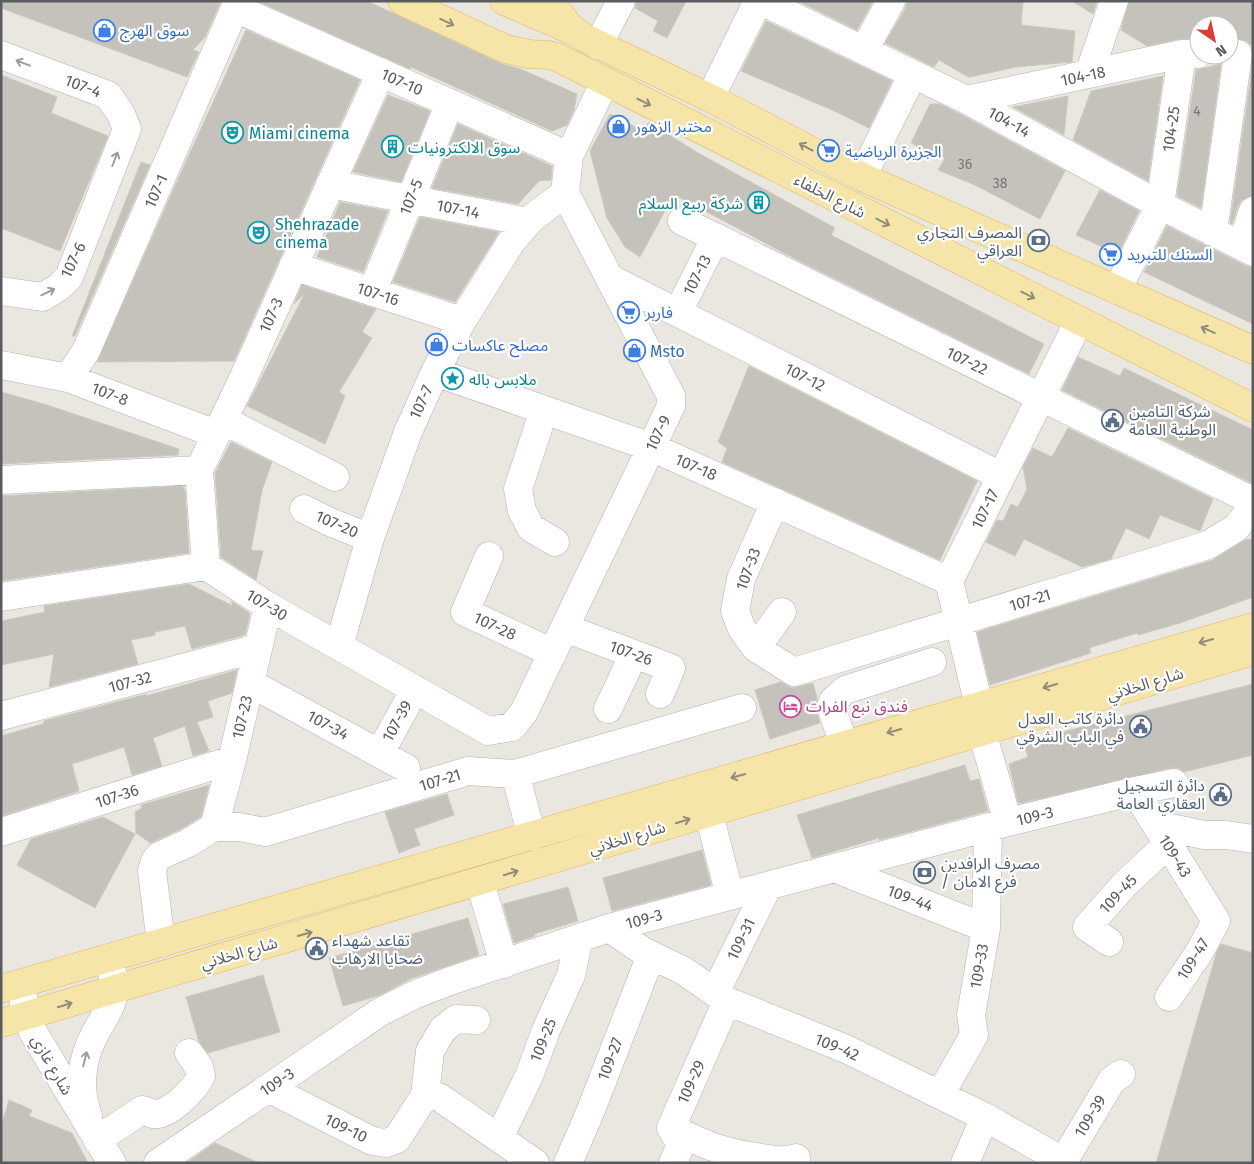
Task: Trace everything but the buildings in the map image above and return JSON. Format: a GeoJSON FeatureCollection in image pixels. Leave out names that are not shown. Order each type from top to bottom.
{"type":"FeatureCollection","features":[{"type":"Feature","properties":{"kind":"main road","name":"شارع الخلفاء"},"geometry":{"type":"LineString","coordinates":[[402,1],[506,50],[557,57],[1253,408]]}},
{"type":"Feature","properties":{"kind":"main road"},"geometry":{"type":"LineString","coordinates":[[448,1],[548,55]]}},
{"type":"Feature","properties":{"kind":"main road"},"geometry":{"type":"LineString","coordinates":[[504,1],[575,32]]}},
{"type":"Feature","properties":{"kind":"main road","name":"شارع الخلفاء"},"geometry":{"type":"LineString","coordinates":[[550,1],[575,32],[598,45],[710,98],[862,176],[1253,350]]}},
{"type":"Feature","properties":{"kind":"main road","name":"شارع الخلاني"},"geometry":{"type":"LineString","coordinates":[[1,1023],[709,814],[1253,627]]}},
{"type":"Feature","properties":{"kind":"main road","name":"شارع الخلاني"},"geometry":{"type":"LineString","coordinates":[[10,987],[844,745],[981,719],[1253,652]]}},
{"type":"Feature","properties":{"kind":"street"},"geometry":{"type":"LineString","coordinates":[[598,45],[621,1]]}},
{"type":"Feature","properties":{"kind":"street"},"geometry":{"type":"LineString","coordinates":[[710,98],[760,1]]}},
{"type":"Feature","properties":{"kind":"street","name":"104-14"},"geometry":{"type":"LineString","coordinates":[[760,1],[968,100],[1160,205],[1247,249]]}},
{"type":"Feature","properties":{"kind":"street"},"geometry":{"type":"LineString","coordinates":[[864,50],[891,1]]}},
{"type":"Feature","properties":{"kind":"street"},"geometry":{"type":"LineString","coordinates":[[1089,74],[1114,1]]}},
{"type":"Feature","properties":{"kind":"street","name":"107-10"},"geometry":{"type":"LineString","coordinates":[[237,4],[381,72],[569,156]]}},
{"type":"Feature","properties":{"kind":"street","name":"107-1"},"geometry":{"type":"LineString","coordinates":[[68,378],[86,351],[237,4]]}},
{"type":"Feature","properties":{"kind":"street","name":"104-18"},"geometry":{"type":"LineString","coordinates":[[968,100],[1189,54]]}},
{"type":"Feature","properties":{"kind":"street"},"geometry":{"type":"LineString","coordinates":[[1214,232],[1240,54]]}},
{"type":"Feature","properties":{"kind":"street","name":"107-4"},"geometry":{"type":"LineString","coordinates":[[1,55],[108,95],[121,114],[127,129],[97,204]]}},
{"type":"Feature","properties":{"kind":"street","name":"104-25"},"geometry":{"type":"LineString","coordinates":[[1117,290],[1160,205],[1189,59]]}},
{"type":"Feature","properties":{"kind":"street","name":"107-3"},"geometry":{"type":"LineString","coordinates":[[206,566],[200,470],[381,72]]}},
{"type":"Feature","properties":{"kind":"street"},"geometry":{"type":"LineString","coordinates":[[862,176],[913,74]]}},
{"type":"Feature","properties":{"kind":"street"},"geometry":{"type":"LineString","coordinates":[[565,193],[569,156],[605,82]]}},
{"type":"Feature","properties":{"kind":"street","name":"107-5"},"geometry":{"type":"LineString","coordinates":[[372,292],[450,103]]}},
{"type":"Feature","properties":{"kind":"street","name":"107-14"},"geometry":{"type":"LineString","coordinates":[[330,184],[528,222]]}},
{"type":"Feature","properties":{"kind":"street","name":"107-7"},"geometry":{"type":"LineString","coordinates":[[339,646],[370,538],[408,432],[435,372],[462,321],[510,242],[528,222],[565,193]]}},
{"type":"Feature","properties":{"kind":"street","name":"107-9"},"geometry":{"type":"LineString","coordinates":[[512,727],[524,712],[671,406],[671,396],[565,193]]}},
{"type":"Feature","properties":{"kind":"street","name":"107-6"},"geometry":{"type":"LineString","coordinates":[[1,291],[43,296],[59,287],[69,277],[97,204]]}},
{"type":"Feature","properties":{"kind":"street"},"geometry":{"type":"LineString","coordinates":[[1247,249],[1253,211]]}},
{"type":"Feature","properties":{"kind":"street","name":"107-22"},"geometry":{"type":"LineString","coordinates":[[682,221],[1253,501]]}},
{"type":"Feature","properties":{"kind":"street","name":"107-13"},"geometry":{"type":"LineString","coordinates":[[678,312],[716,237]]}},
{"type":"Feature","properties":{"kind":"street","name":"107-16"},"geometry":{"type":"LineString","coordinates":[[293,266],[462,321]]}},
{"type":"Feature","properties":{"kind":"street","name":"107-12"},"geometry":{"type":"LineString","coordinates":[[609,278],[1001,476]]}},
{"type":"Feature","properties":{"kind":"street","name":"107-17"},"geometry":{"type":"LineString","coordinates":[[949,581],[1079,321]]}},
{"type":"Feature","properties":{"kind":"street","name":"107-8"},"geometry":{"type":"LineString","coordinates":[[1,364],[68,378],[220,427],[335,477]]}},
{"type":"Feature","properties":{"kind":"street","name":"107-18"},"geometry":{"type":"LineString","coordinates":[[435,372],[651,447],[949,581]]}},
{"type":"Feature","properties":{"kind":"street"},"geometry":{"type":"LineString","coordinates":[[544,410],[518,489],[522,511],[531,528],[555,542]]}},
{"type":"Feature","properties":{"kind":"street"},"geometry":{"type":"LineString","coordinates":[[1,480],[200,470]]}},
{"type":"Feature","properties":{"kind":"street","name":"107-33"},"geometry":{"type":"LineString","coordinates":[[775,502],[741,580],[735,611],[742,629],[756,648],[794,672]]}},
{"type":"Feature","properties":{"kind":"street","name":"107-21"},"geometry":{"type":"LineString","coordinates":[[794,672],[1208,545],[1236,528],[1253,506]]}},
{"type":"Feature","properties":{"kind":"street","name":"107-20"},"geometry":{"type":"LineString","coordinates":[[304,509],[370,538]]}},
{"type":"Feature","properties":{"kind":"street","name":"107-28"},"geometry":{"type":"LineString","coordinates":[[490,556],[465,612],[552,653]]}},
{"type":"Feature","properties":{"kind":"street"},"geometry":{"type":"LineString","coordinates":[[1,597],[206,566]]}},
{"type":"Feature","properties":{"kind":"street","name":"107-30"},"geometry":{"type":"LineString","coordinates":[[206,566],[268,606],[488,730],[512,727]]}},
{"type":"Feature","properties":{"kind":"street"},"geometry":{"type":"LineString","coordinates":[[949,581],[981,719]]}},
{"type":"Feature","properties":{"kind":"street","name":"107-23"},"geometry":{"type":"LineString","coordinates":[[214,827],[232,760],[268,606]]}},
{"type":"Feature","properties":{"kind":"street"},"geometry":{"type":"LineString","coordinates":[[756,648],[782,612]]}},
{"type":"Feature","properties":{"kind":"street","name":"107-26"},"geometry":{"type":"LineString","coordinates":[[565,628],[671,668],[660,694]]}},
{"type":"Feature","properties":{"kind":"street","name":"107-32"},"geometry":{"type":"LineString","coordinates":[[1,716],[258,648]]}},
{"type":"Feature","properties":{"kind":"street"},"geometry":{"type":"LineString","coordinates":[[608,708],[634,654]]}},
{"type":"Feature","properties":{"kind":"street"},"geometry":{"type":"LineString","coordinates":[[844,745],[831,706],[845,690],[932,662]]}},
{"type":"Feature","properties":{"kind":"street","name":"107-34"},"geometry":{"type":"LineString","coordinates":[[250,683],[406,768]]}},
{"type":"Feature","properties":{"kind":"street","name":"107-39"},"geometry":{"type":"LineString","coordinates":[[380,753],[415,689]]}},
{"type":"Feature","properties":{"kind":"street","name":"107-21"},"geometry":{"type":"LineString","coordinates":[[214,827],[239,827],[266,832],[468,772],[514,774],[742,708]]}},
{"type":"Feature","properties":{"kind":"street","name":"109-33"},"geometry":{"type":"LineString","coordinates":[[940,1096],[974,1035],[971,1015],[986,928],[998,825],[981,719]]}},
{"type":"Feature","properties":{"kind":"street","name":"107-36"},"geometry":{"type":"LineString","coordinates":[[1,832],[232,760]]}},
{"type":"Feature","properties":{"kind":"street"},"geometry":{"type":"LineString","coordinates":[[514,774],[532,836]]}},
{"type":"Feature","properties":{"kind":"street","name":"109-3"},"geometry":{"type":"LineString","coordinates":[[158,1163],[380,1012],[424,990],[610,928],[998,825],[1134,791],[1174,783]]}},
{"type":"Feature","properties":{"kind":"street","name":"109-43"},"geometry":{"type":"LineString","coordinates":[[1134,791],[1216,921]]}},
{"type":"Feature","properties":{"kind":"street"},"geometry":{"type":"LineString","coordinates":[[709,814],[730,896]]}},
{"type":"Feature","properties":{"kind":"street"},"geometry":{"type":"LineString","coordinates":[[161,943],[152,871],[155,861],[159,856],[188,843],[214,827]]}},
{"type":"Feature","properties":{"kind":"street"},"geometry":{"type":"LineString","coordinates":[[1162,834],[1226,835],[1253,839]]}},
{"type":"Feature","properties":{"kind":"street","name":"109-45"},"geometry":{"type":"LineString","coordinates":[[1109,942],[1087,927],[1125,884],[1162,834]]}},
{"type":"Feature","properties":{"kind":"street","name":"109-44"},"geometry":{"type":"LineString","coordinates":[[834,868],[986,928]]}},
{"type":"Feature","properties":{"kind":"street"},"geometry":{"type":"LineString","coordinates":[[480,882],[504,964]]}},
{"type":"Feature","properties":{"kind":"street","name":"109-31"},"geometry":{"type":"LineString","coordinates":[[721,997],[768,886]]}},
{"type":"Feature","properties":{"kind":"street","name":"109-47"},"geometry":{"type":"LineString","coordinates":[[1169,997],[1200,951],[1216,921]]}},
{"type":"Feature","properties":{"kind":"street","name":"109-42"},"geometry":{"type":"LineString","coordinates":[[610,928],[651,955],[684,971],[721,997],[846,1049],[985,1117],[1065,1162]]}},
{"type":"Feature","properties":{"kind":"street","name":"109-25"},"geometry":{"type":"LineString","coordinates":[[499,1138],[529,1076],[571,975],[579,938]]}},
{"type":"Feature","properties":{"kind":"street","name":"109-27"},"geometry":{"type":"LineString","coordinates":[[568,1163],[591,1110],[651,955]]}},
{"type":"Feature","properties":{"kind":"street"},"geometry":{"type":"LineString","coordinates":[[108,958],[115,990]]}},
{"type":"Feature","properties":{"kind":"street","name":"شارع غازي"},"geometry":{"type":"LineString","coordinates":[[10,987],[27,1016],[41,1046],[112,1163]]}},
{"type":"Feature","properties":{"kind":"street","name":"شارع غازي"},"geometry":{"type":"LineString","coordinates":[[97,1140],[85,1108],[82,1090],[82,1071],[86,1053],[110,1009],[115,990]]}},
{"type":"Feature","properties":{"kind":"street","name":"109-29"},"geometry":{"type":"LineString","coordinates":[[671,1128],[721,997]]}},
{"type":"Feature","properties":{"kind":"street"},"geometry":{"type":"LineString","coordinates":[[476,1020],[456,1019],[443,1029],[430,1052],[425,1095],[439,1097],[499,1138],[526,1160]]}},
{"type":"Feature","properties":{"kind":"street"},"geometry":{"type":"LineString","coordinates":[[97,1140],[142,1110],[153,1114],[162,1112],[180,1101],[192,1090],[201,1076],[199,1067],[189,1053]]}},
{"type":"Feature","properties":{"kind":"street","name":"109-39"},"geometry":{"type":"LineString","coordinates":[[1065,1162],[1112,1080],[1121,1074]]}},
{"type":"Feature","properties":{"kind":"street","name":"109-10"},"geometry":{"type":"LineString","coordinates":[[268,1088],[372,1141],[386,1143],[397,1139],[425,1095]]}},
{"type":"Feature","properties":{"kind":"street"},"geometry":{"type":"LineString","coordinates":[[965,1163],[985,1117]]}},
{"type":"Feature","properties":{"kind":"street"},"geometry":{"type":"LineString","coordinates":[[671,1128],[702,1144],[732,1154],[786,1161],[796,1158]]}},
{"type":"Feature","properties":{"kind":"street"},"geometry":{"type":"LineString","coordinates":[[671,1128],[681,1144],[673,1163]]}},
{"type":"Feature","properties":{"kind":"place","name":"سوق الهرج"},"geometry":{"type":"Point","coordinates":[104,30]}},
{"type":"Feature","properties":{"kind":"place","name":"مختبر الزهور"},"geometry":{"type":"Point","coordinates":[619,126]}},
{"type":"Feature","properties":{"kind":"place","name":"Miami cinema"},"geometry":{"type":"Point","coordinates":[233,133]}},
{"type":"Feature","properties":{"kind":"place","name":"سوق الالكترونيات"},"geometry":{"type":"Point","coordinates":[392,147]}},
{"type":"Feature","properties":{"kind":"place","name":"الجزيرة الرياضية"},"geometry":{"type":"Point","coordinates":[829,151]}},
{"type":"Feature","properties":{"kind":"place","name":"شركة ربيع السلام"},"geometry":{"type":"Point","coordinates":[759,203]}},
{"type":"Feature","properties":{"kind":"place","name":"Shehrazade cinema"},"geometry":{"type":"Point","coordinates":[259,233]}},
{"type":"Feature","properties":{"kind":"place","name":"المصرف التجاري العراقي"},"geometry":{"type":"Point","coordinates":[1038,241]}},
{"type":"Feature","properties":{"kind":"place","name":"السنك للتبريد"},"geometry":{"type":"Point","coordinates":[1111,254]}},
{"type":"Feature","properties":{"kind":"place","name":"فاربر"},"geometry":{"type":"Point","coordinates":[629,312]}},
{"type":"Feature","properties":{"kind":"place","name":"مصلح عاكسات"},"geometry":{"type":"Point","coordinates":[436,345]}},
{"type":"Feature","properties":{"kind":"place","name":"Msto"},"geometry":{"type":"Point","coordinates":[634,351]}},
{"type":"Feature","properties":{"kind":"place","name":"ملابس باله"},"geometry":{"type":"Point","coordinates":[453,379]}},
{"type":"Feature","properties":{"kind":"place","name":"شركة التامين الوطنية العامة"},"geometry":{"type":"Point","coordinates":[1113,420]}},
{"type":"Feature","properties":{"kind":"place","name":"فندق نبع الفرات"},"geometry":{"type":"Point","coordinates":[790,706]}},
{"type":"Feature","properties":{"kind":"place","name":"دائرة كاتب العدل في الباب الشرقي"},"geometry":{"type":"Point","coordinates":[1140,727]}},
{"type":"Feature","properties":{"kind":"place","name":"دائرة التسجيل العقاري العامة"},"geometry":{"type":"Point","coordinates":[1221,794]}},
{"type":"Feature","properties":{"kind":"place","name":"مصرف الرافدين / فرع الامان"},"geometry":{"type":"Point","coordinates":[925,872]}},
{"type":"Feature","properties":{"kind":"place","name":"تقاعد شهداء ضحايا الارهاب"},"geometry":{"type":"Point","coordinates":[316,949]}}]}
